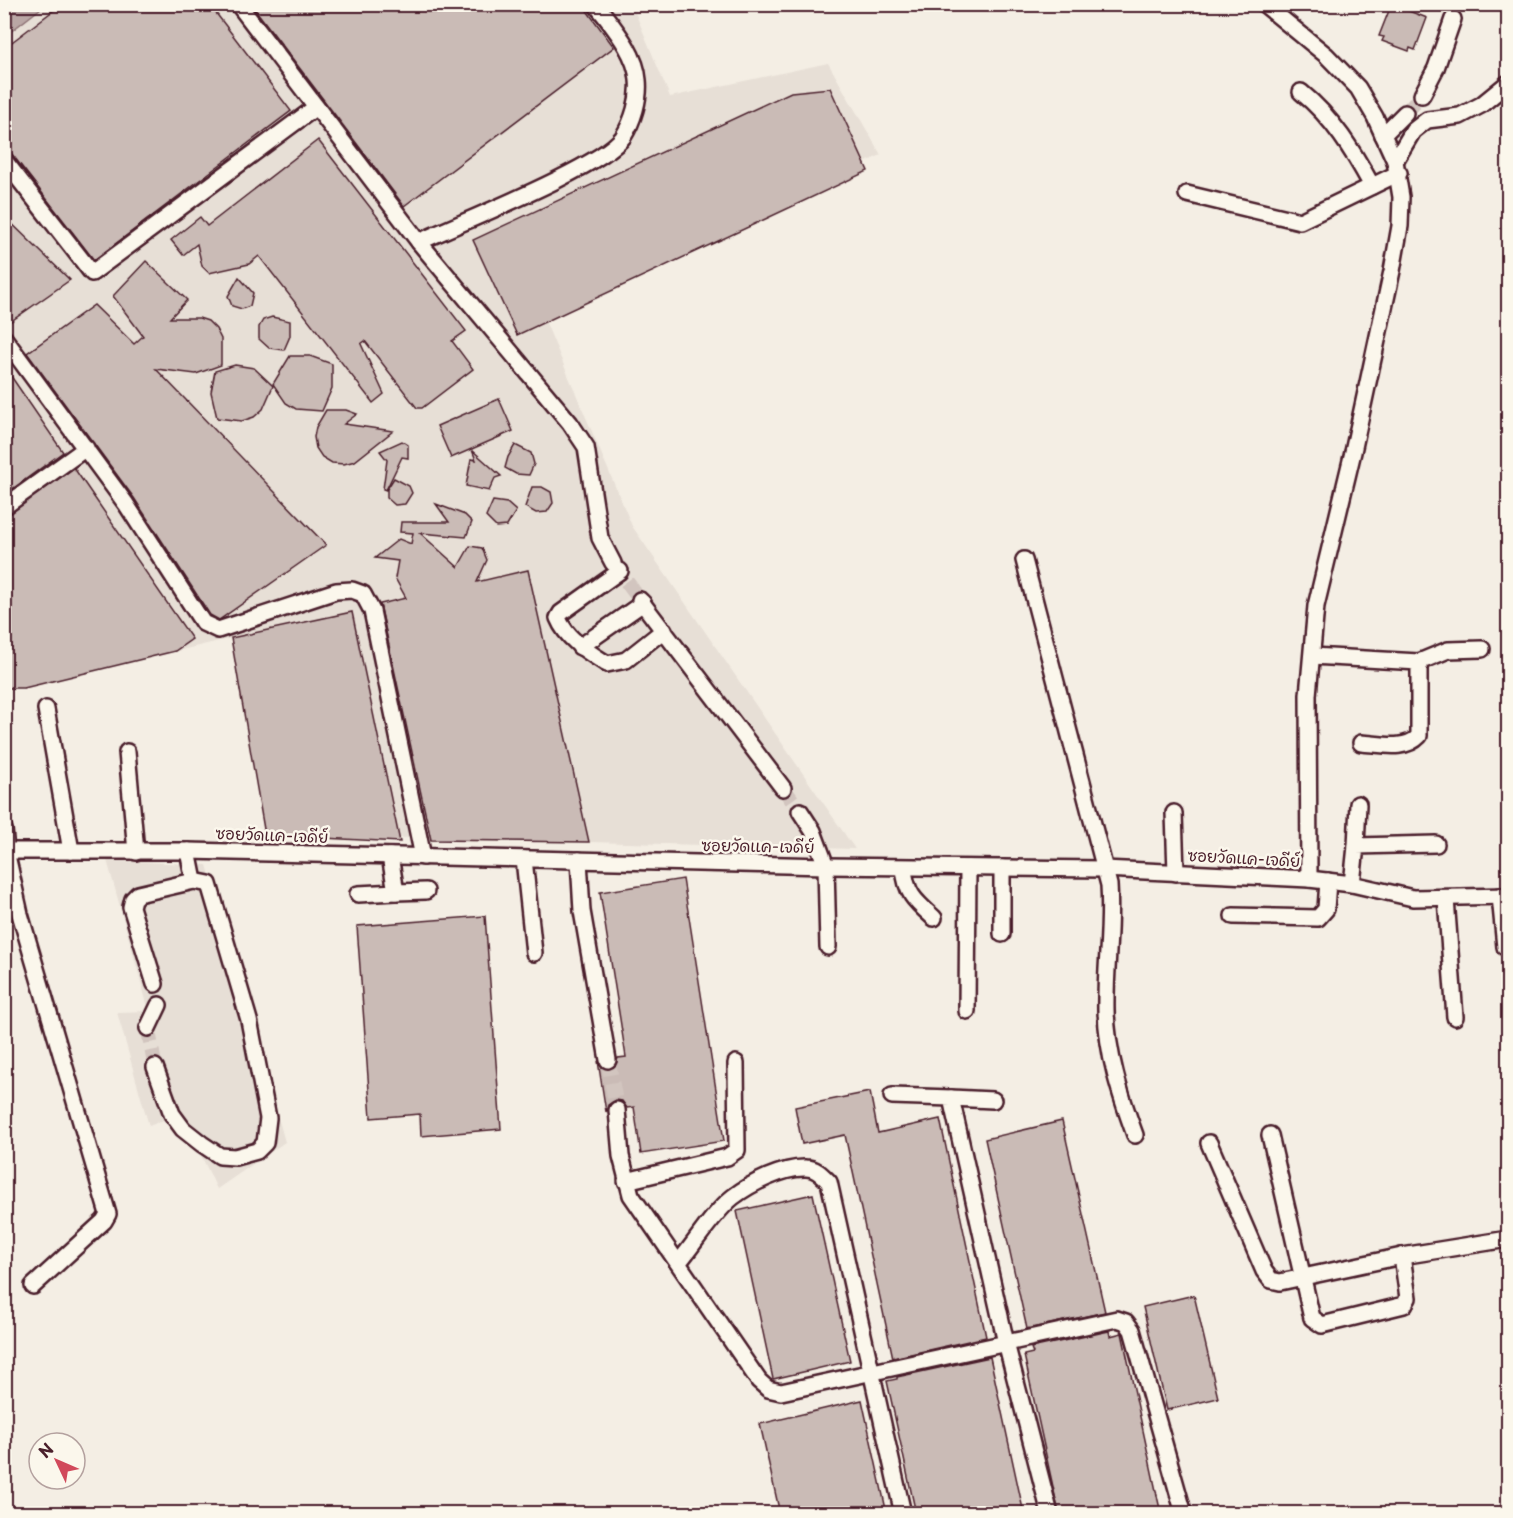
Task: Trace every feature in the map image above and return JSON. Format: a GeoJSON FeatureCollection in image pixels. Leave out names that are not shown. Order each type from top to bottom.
{"type":"FeatureCollection","features":[{"type":"Feature","properties":{"kind":"street"},"geometry":{"type":"LineString","coordinates":[[238,4],[419,242],[570,423],[586,447],[600,538],[617,567],[558,618],[580,647],[607,664],[617,664],[664,630]]}},
{"type":"Feature","properties":{"kind":"street"},"geometry":{"type":"LineString","coordinates":[[419,242],[570,172],[606,152],[622,138],[638,99],[639,78],[622,41],[596,4]]}},
{"type":"Feature","properties":{"kind":"street"},"geometry":{"type":"LineString","coordinates":[[1264,4],[1326,56],[1358,88],[1397,167],[1401,197],[1398,237],[1353,452],[1316,606],[1308,694],[1309,879]]}},
{"type":"Feature","properties":{"kind":"street"},"geometry":{"type":"LineString","coordinates":[[1422,95],[1436,68],[1453,19]]}},
{"type":"Feature","properties":{"kind":"street"},"geometry":{"type":"LineString","coordinates":[[1187,194],[1300,221],[1372,186],[1397,167],[1413,130],[1427,120],[1460,116],[1481,105],[1509,83]]}},
{"type":"Feature","properties":{"kind":"street"},"geometry":{"type":"LineString","coordinates":[[1301,92],[1318,106],[1343,136],[1372,186]]}},
{"type":"Feature","properties":{"kind":"street"},"geometry":{"type":"LineString","coordinates":[[4,159],[92,273],[316,107]]}},
{"type":"Feature","properties":{"kind":"street"},"geometry":{"type":"LineString","coordinates":[[1383,135],[1405,113]]}},
{"type":"Feature","properties":{"kind":"street"},"geometry":{"type":"LineString","coordinates":[[4,338],[126,504],[202,623],[209,628],[218,630],[336,591],[352,590],[363,594],[372,611],[423,857]]}},
{"type":"Feature","properties":{"kind":"street"},"geometry":{"type":"LineString","coordinates":[[4,507],[86,448]]}},
{"type":"Feature","properties":{"kind":"street"},"geometry":{"type":"LineString","coordinates":[[1024,560],[1109,885],[1111,908],[1106,1010],[1113,1069],[1135,1135]]}},
{"type":"Feature","properties":{"kind":"street"},"geometry":{"type":"LineString","coordinates":[[580,647],[642,602],[783,788]]}},
{"type":"Feature","properties":{"kind":"street"},"geometry":{"type":"LineString","coordinates":[[1312,656],[1419,662],[1448,650],[1482,649]]}},
{"type":"Feature","properties":{"kind":"street"},"geometry":{"type":"LineString","coordinates":[[1361,743],[1399,746],[1412,743],[1419,736],[1419,662]]}},
{"type":"Feature","properties":{"kind":"street"},"geometry":{"type":"LineString","coordinates":[[46,709],[71,851]]}},
{"type":"Feature","properties":{"kind":"street"},"geometry":{"type":"LineString","coordinates":[[128,752],[136,852]]}},
{"type":"Feature","properties":{"kind":"street"},"geometry":{"type":"LineString","coordinates":[[1352,884],[1358,804]]}},
{"type":"Feature","properties":{"kind":"street"},"geometry":{"type":"LineString","coordinates":[[800,811],[813,831],[826,866],[828,947]]}},
{"type":"Feature","properties":{"kind":"street"},"geometry":{"type":"LineString","coordinates":[[1174,813],[1176,873]]}},
{"type":"Feature","properties":{"kind":"street"},"geometry":{"type":"LineString","coordinates":[[4,829],[5,851],[20,914],[108,1214],[104,1221],[33,1287]]}},
{"type":"Feature","properties":{"kind":"street"},"geometry":{"type":"LineString","coordinates":[[1356,846],[1436,844]]}},
{"type":"Feature","properties":{"kind":"street","name":"ซอยวัดแค-เจดีย์"},"geometry":{"type":"LineString","coordinates":[[5,851],[188,851],[826,866],[1104,869],[1309,879],[1352,884],[1413,898],[1504,896]]}},
{"type":"Feature","properties":{"kind":"street"},"geometry":{"type":"LineString","coordinates":[[188,851],[194,881]]}},
{"type":"Feature","properties":{"kind":"street"},"geometry":{"type":"LineString","coordinates":[[390,856],[396,892]]}},
{"type":"Feature","properties":{"kind":"street"},"geometry":{"type":"LineString","coordinates":[[524,859],[534,953]]}},
{"type":"Feature","properties":{"kind":"street"},"geometry":{"type":"LineString","coordinates":[[579,860],[582,911],[608,1060]]}},
{"type":"Feature","properties":{"kind":"street"},"geometry":{"type":"LineString","coordinates":[[904,867],[906,886],[911,895],[934,918]]}},
{"type":"Feature","properties":{"kind":"street"},"geometry":{"type":"LineString","coordinates":[[967,1011],[968,868]]}},
{"type":"Feature","properties":{"kind":"street"},"geometry":{"type":"LineString","coordinates":[[1002,868],[1002,933]]}},
{"type":"Feature","properties":{"kind":"street"},"geometry":{"type":"LineString","coordinates":[[154,984],[131,907],[133,899],[138,894],[203,881],[212,888],[249,1020],[268,1118],[265,1143],[257,1151],[236,1157],[220,1156],[202,1144],[183,1129],[172,1114],[155,1067]]}},
{"type":"Feature","properties":{"kind":"street"},"geometry":{"type":"LineString","coordinates":[[1233,916],[1318,918],[1326,909],[1328,881]]}},
{"type":"Feature","properties":{"kind":"street"},"geometry":{"type":"LineString","coordinates":[[358,894],[426,891]]}},
{"type":"Feature","properties":{"kind":"street"},"geometry":{"type":"LineString","coordinates":[[1504,896],[1505,947]]}},
{"type":"Feature","properties":{"kind":"street"},"geometry":{"type":"LineString","coordinates":[[1446,899],[1455,1017]]}},
{"type":"Feature","properties":{"kind":"street"},"geometry":{"type":"LineString","coordinates":[[148,1028],[159,1005]]}},
{"type":"Feature","properties":{"kind":"street"},"geometry":{"type":"LineString","coordinates":[[626,1181],[727,1157],[737,1150],[736,1063]]}},
{"type":"Feature","properties":{"kind":"street"},"geometry":{"type":"LineString","coordinates":[[891,1096],[993,1100]]}},
{"type":"Feature","properties":{"kind":"street"},"geometry":{"type":"LineString","coordinates":[[951,1098],[1006,1343],[1050,1514]]}},
{"type":"Feature","properties":{"kind":"street"},"geometry":{"type":"LineString","coordinates":[[618,1110],[626,1181],[642,1212],[679,1262],[759,1381],[768,1389],[781,1392],[1118,1319],[1126,1322],[1132,1329],[1184,1514]]}},
{"type":"Feature","properties":{"kind":"street"},"geometry":{"type":"LineString","coordinates":[[1270,1135],[1312,1318],[1322,1325],[1394,1310],[1404,1305],[1408,1298],[1402,1256]]}},
{"type":"Feature","properties":{"kind":"street"},"geometry":{"type":"LineString","coordinates":[[1209,1143],[1264,1271],[1271,1280],[1280,1282],[1402,1256],[1509,1239]]}},
{"type":"Feature","properties":{"kind":"street"},"geometry":{"type":"LineString","coordinates":[[679,1262],[732,1198],[787,1170],[807,1167],[818,1171],[829,1182],[903,1514]]}},
{"type":"Feature","properties":{"kind":"shaded area"},"geometry":{"type":"Polygon","coordinates":[[[5,4],[45,4],[45,5],[5,36],[5,4]]]}},
{"type":"Feature","properties":{"kind":"shaded area"},"geometry":{"type":"Polygon","coordinates":[[[4,5],[632,5],[670,97],[828,63],[881,155],[543,316],[632,526],[855,849],[437,838],[270,837],[232,638],[42,683],[5,684],[4,5]]]}},
{"type":"Feature","properties":{"kind":"shaded area"},"geometry":{"type":"Polygon","coordinates":[[[107,860],[207,865],[285,1142],[217,1189],[181,1113],[149,1126],[117,1012],[149,1011],[107,860]]]}},
{"type":"Feature","properties":{"kind":"building"},"geometry":{"type":"Polygon","coordinates":[[[62,4],[209,4],[291,111],[94,260],[12,154],[4,150],[4,48],[62,4]]]}},
{"type":"Feature","properties":{"kind":"building"},"geometry":{"type":"Polygon","coordinates":[[[251,4],[582,4],[614,47],[404,206],[251,4]]]}},
{"type":"Feature","properties":{"kind":"building"},"geometry":{"type":"Polygon","coordinates":[[[1396,6],[1427,18],[1415,50],[1410,48],[1409,51],[1382,41],[1384,37],[1379,36],[1390,8],[1395,10],[1396,6]]]}},
{"type":"Feature","properties":{"kind":"building"},"geometry":{"type":"Polygon","coordinates":[[[830,88],[868,171],[517,335],[473,240],[791,92],[830,88]]]}},
{"type":"Feature","properties":{"kind":"building"},"geometry":{"type":"Polygon","coordinates":[[[318,140],[466,331],[452,341],[473,369],[422,408],[417,408],[365,341],[361,344],[384,394],[373,403],[259,256],[249,264],[209,273],[202,266],[197,244],[183,255],[171,240],[200,217],[207,226],[318,140]]]}},
{"type":"Feature","properties":{"kind":"building"},"geometry":{"type":"Polygon","coordinates":[[[4,216],[70,280],[4,326],[4,216]]]}},
{"type":"Feature","properties":{"kind":"building"},"geometry":{"type":"Polygon","coordinates":[[[146,261],[187,300],[170,318],[199,318],[208,321],[216,329],[221,339],[221,365],[196,374],[156,369],[326,545],[219,620],[210,615],[134,498],[27,353],[94,305],[134,344],[143,336],[113,296],[146,261]]]}},
{"type":"Feature","properties":{"kind":"building"},"geometry":{"type":"Polygon","coordinates":[[[239,277],[253,293],[250,306],[242,309],[232,306],[228,296],[239,277]]]}},
{"type":"Feature","properties":{"kind":"building"},"geometry":{"type":"Polygon","coordinates":[[[272,317],[290,321],[290,336],[284,350],[269,348],[259,339],[259,327],[263,320],[272,317]]]}},
{"type":"Feature","properties":{"kind":"building"},"geometry":{"type":"Polygon","coordinates":[[[290,356],[310,356],[332,364],[332,388],[322,411],[296,409],[286,403],[273,384],[290,356]]]}},
{"type":"Feature","properties":{"kind":"building"},"geometry":{"type":"Polygon","coordinates":[[[235,365],[254,368],[273,386],[263,409],[254,417],[242,421],[217,418],[211,392],[215,371],[235,365]]]}},
{"type":"Feature","properties":{"kind":"building"},"geometry":{"type":"Polygon","coordinates":[[[4,366],[63,452],[4,495],[4,366]]]}},
{"type":"Feature","properties":{"kind":"building"},"geometry":{"type":"Polygon","coordinates":[[[499,399],[513,431],[451,458],[437,426],[499,399]]]}},
{"type":"Feature","properties":{"kind":"building"},"geometry":{"type":"Polygon","coordinates":[[[326,410],[346,410],[357,414],[344,424],[393,431],[355,461],[344,464],[332,463],[322,457],[316,448],[314,437],[316,427],[326,410]]]}},
{"type":"Feature","properties":{"kind":"building"},"geometry":{"type":"Polygon","coordinates":[[[402,441],[408,445],[408,458],[402,457],[386,490],[383,489],[387,460],[380,451],[402,441]]]}},
{"type":"Feature","properties":{"kind":"building"},"geometry":{"type":"Polygon","coordinates":[[[515,445],[531,453],[534,464],[529,475],[516,474],[505,468],[515,445]]]}},
{"type":"Feature","properties":{"kind":"building"},"geometry":{"type":"Polygon","coordinates":[[[472,450],[501,476],[495,478],[489,491],[466,486],[471,459],[476,460],[472,450]]]}},
{"type":"Feature","properties":{"kind":"building"},"geometry":{"type":"Polygon","coordinates":[[[74,468],[192,639],[175,651],[24,688],[4,688],[4,517],[74,468]]]}},
{"type":"Feature","properties":{"kind":"building"},"geometry":{"type":"Polygon","coordinates":[[[394,478],[409,486],[412,493],[405,504],[395,505],[387,498],[387,489],[394,478]]]}},
{"type":"Feature","properties":{"kind":"building"},"geometry":{"type":"Polygon","coordinates":[[[532,487],[542,487],[551,492],[553,503],[547,512],[536,513],[525,507],[532,487]]]}},
{"type":"Feature","properties":{"kind":"building"},"geometry":{"type":"Polygon","coordinates":[[[493,501],[507,503],[516,511],[507,526],[496,527],[486,517],[493,501]]]}},
{"type":"Feature","properties":{"kind":"building"},"geometry":{"type":"Polygon","coordinates":[[[436,504],[465,515],[472,522],[466,537],[420,533],[458,567],[470,546],[482,548],[487,560],[477,582],[528,570],[589,842],[431,840],[380,604],[406,598],[395,578],[398,561],[375,558],[399,539],[411,544],[413,533],[400,532],[401,522],[449,522],[436,504]]]}},
{"type":"Feature","properties":{"kind":"building"},"geometry":{"type":"Polygon","coordinates":[[[352,612],[400,842],[265,835],[231,638],[352,612]]]}},
{"type":"Feature","properties":{"kind":"building"},"geometry":{"type":"Polygon","coordinates":[[[683,879],[724,1141],[641,1154],[634,1107],[627,1108],[622,1101],[616,1100],[608,1105],[606,1112],[598,1061],[601,1067],[609,1070],[615,1067],[618,1058],[626,1057],[600,892],[683,879]]]}},
{"type":"Feature","properties":{"kind":"building"},"geometry":{"type":"Polygon","coordinates":[[[485,916],[501,1129],[421,1136],[420,1114],[371,1118],[357,926],[485,916]]]}},
{"type":"Feature","properties":{"kind":"building"},"geometry":{"type":"Polygon","coordinates":[[[870,1092],[878,1133],[940,1119],[986,1337],[893,1358],[845,1135],[802,1144],[795,1107],[870,1092]]]}},
{"type":"Feature","properties":{"kind":"building"},"geometry":{"type":"Polygon","coordinates":[[[1062,1121],[1105,1312],[1027,1329],[985,1139],[1062,1121]]]}},
{"type":"Feature","properties":{"kind":"building"},"geometry":{"type":"Polygon","coordinates":[[[813,1194],[850,1361],[773,1379],[737,1211],[813,1194]]]}},
{"type":"Feature","properties":{"kind":"building"},"geometry":{"type":"Polygon","coordinates":[[[1194,1295],[1218,1398],[1167,1410],[1143,1307],[1194,1295]]]}},
{"type":"Feature","properties":{"kind":"building"},"geometry":{"type":"Polygon","coordinates":[[[1109,1331],[1110,1336],[1122,1333],[1161,1514],[1059,1514],[1024,1355],[1033,1353],[1031,1348],[1109,1331]]]}},
{"type":"Feature","properties":{"kind":"building"},"geometry":{"type":"Polygon","coordinates":[[[990,1357],[1024,1514],[916,1514],[887,1381],[990,1357]]]}},
{"type":"Feature","properties":{"kind":"building"},"geometry":{"type":"Polygon","coordinates":[[[862,1400],[887,1514],[780,1514],[760,1424],[862,1400]]]}},
{"type":"Feature","properties":{"kind":"tunnel"},"geometry":{"type":"LineString","coordinates":[[1405,113],[1422,95]]}},
{"type":"Feature","properties":{"kind":"tunnel"},"geometry":{"type":"LineString","coordinates":[[613,563],[640,600]]}},
{"type":"Feature","properties":{"kind":"tunnel"},"geometry":{"type":"LineString","coordinates":[[783,788],[800,811]]}},
{"type":"Feature","properties":{"kind":"tunnel"},"geometry":{"type":"LineString","coordinates":[[148,1028],[155,1067]]}},
{"type":"Feature","properties":{"kind":"tunnel"},"geometry":{"type":"LineString","coordinates":[[608,1060],[617,1110]]}}]}
